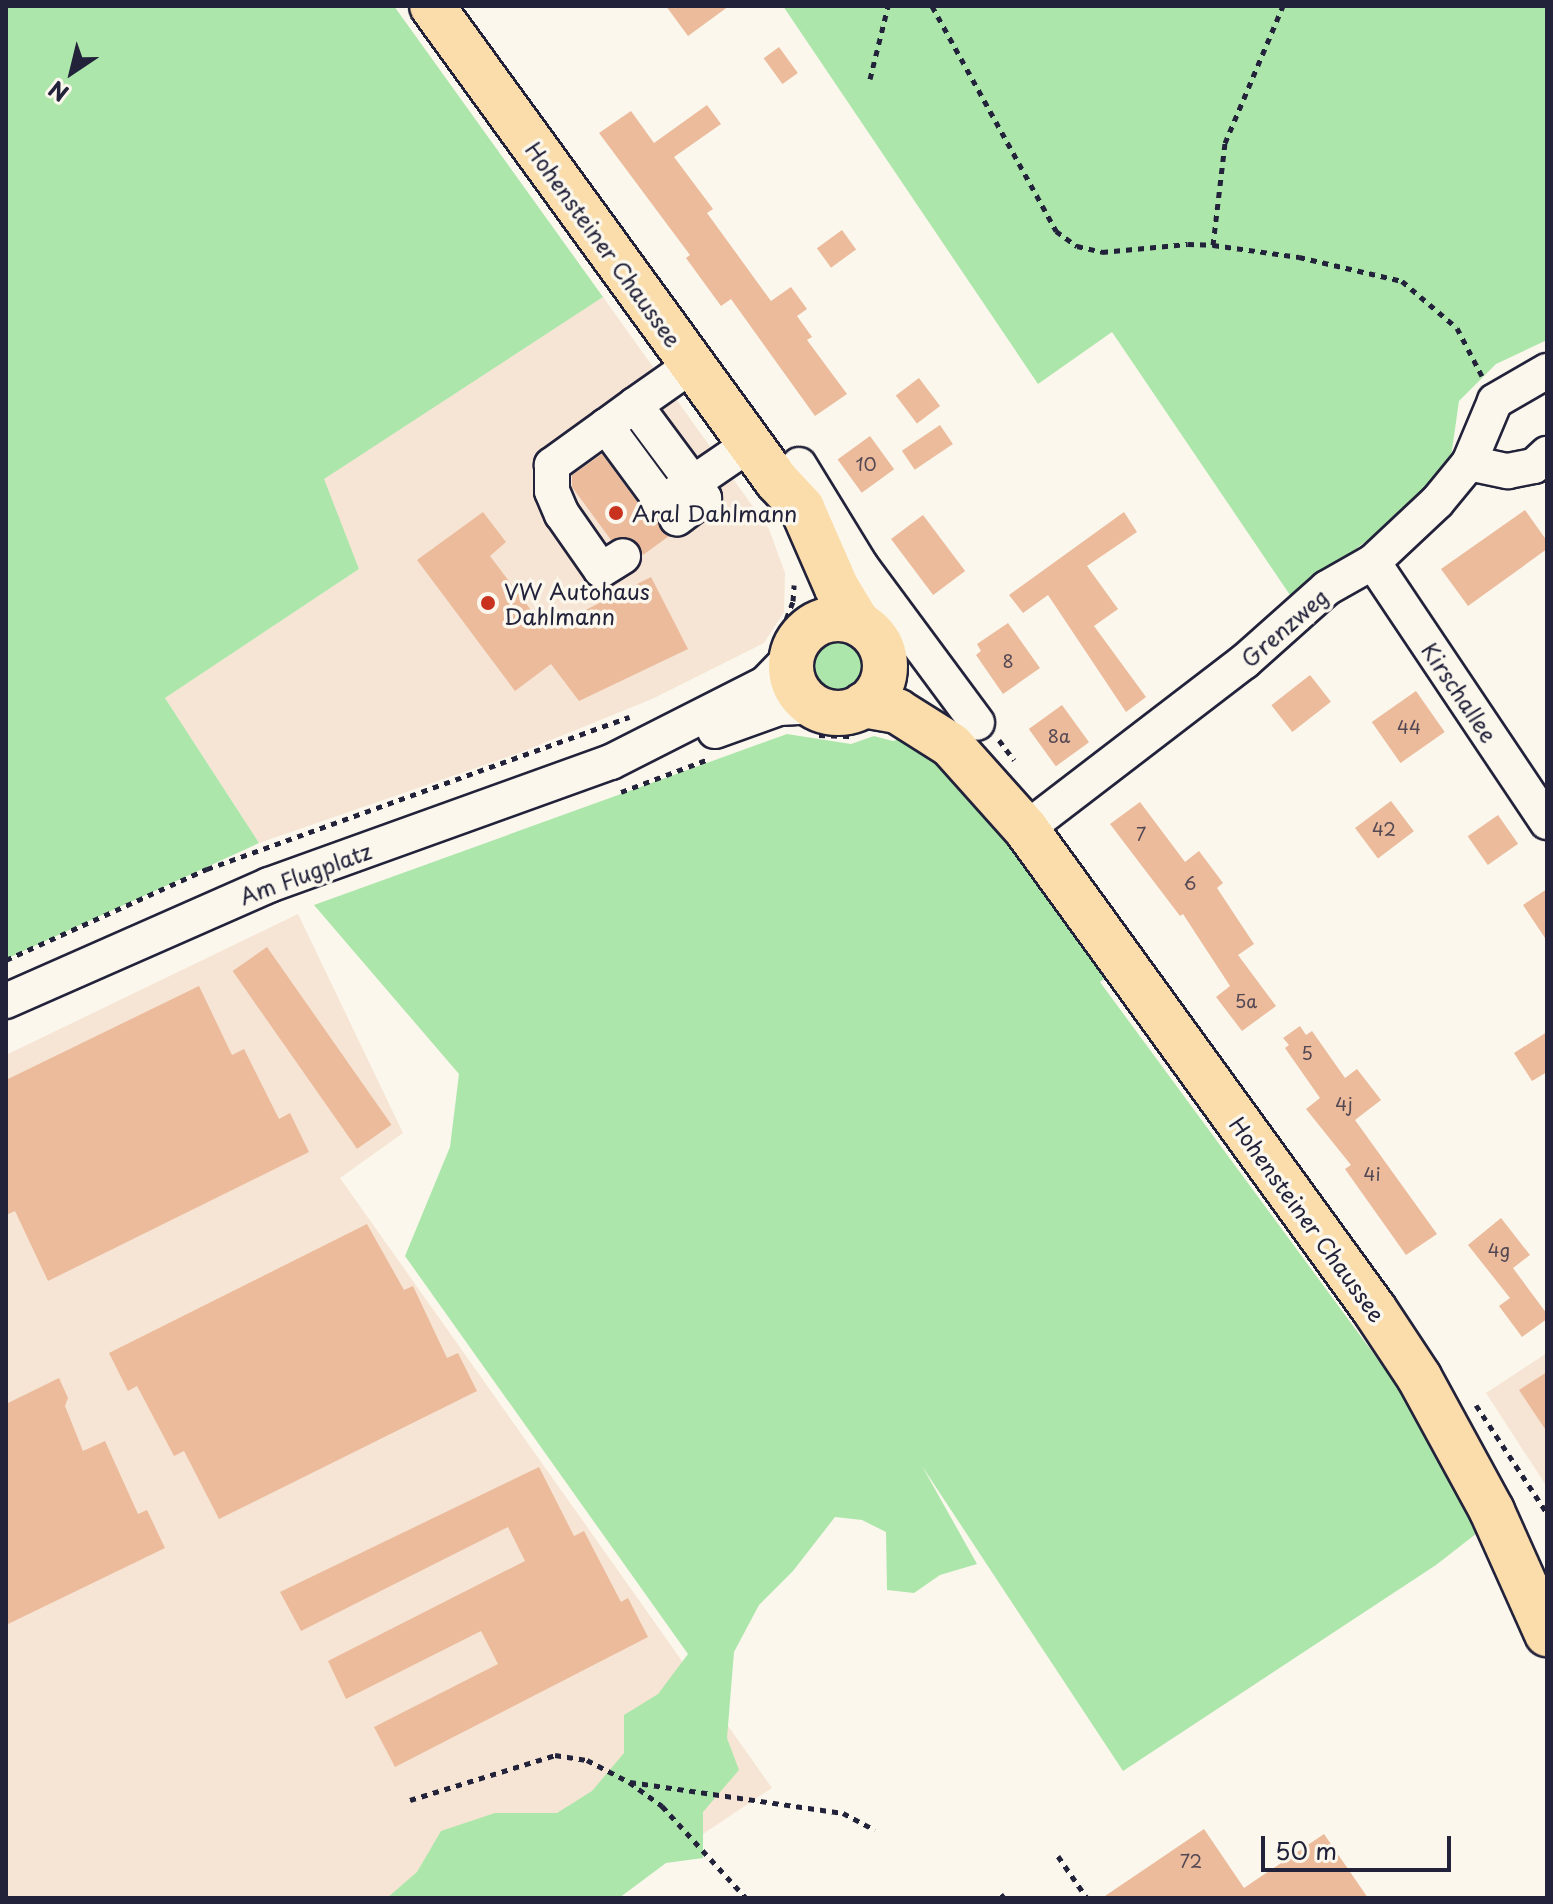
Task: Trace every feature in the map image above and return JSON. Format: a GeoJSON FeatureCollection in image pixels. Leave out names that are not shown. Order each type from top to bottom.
{"type":"FeatureCollection","features":[{"type":"Feature","properties":{"kind":"main road","name":"Hohensteiner Chaussee"},"geometry":{"type":"LineString","coordinates":[[432,6],[750,444],[788,473],[837,588],[859,624]]}},
{"type":"Feature","properties":{"kind":"main road","name":"Hohensteiner Chaussee"},"geometry":{"type":"LineString","coordinates":[[788,473],[812,599],[799,644]]}},
{"type":"Feature","properties":{"kind":"main road"},"geometry":{"type":"LineString","coordinates":[[830,619],[859,624],[880,644],[885,658],[880,688],[862,720],[843,713],[813,720],[794,683],[799,644],[830,619]]}},
{"type":"Feature","properties":{"kind":"main road","name":"Hohensteiner Chaussee"},"geometry":{"type":"LineString","coordinates":[[885,658],[903,681],[969,740],[1026,829],[1404,1354],[1464,1455],[1524,1575],[1547,1634]]}},
{"type":"Feature","properties":{"kind":"main road","name":"Hohensteiner Chaussee"},"geometry":{"type":"LineString","coordinates":[[862,720],[897,711],[951,745],[1026,829]]}},
{"type":"Feature","properties":{"kind":"street"},"geometry":{"type":"LineString","coordinates":[[623,556],[601,570],[562,514],[552,491],[552,465],[692,365]]}},
{"type":"Feature","properties":{"kind":"street"},"geometry":{"type":"LineString","coordinates":[[1495,401],[1546,375]]}},
{"type":"Feature","properties":{"kind":"street","name":"Grenzweg"},"geometry":{"type":"LineString","coordinates":[[1026,829],[1244,662],[1327,588],[1373,562],[1437,502],[1469,463],[1495,401]]}},
{"type":"Feature","properties":{"kind":"street"},"geometry":{"type":"LineString","coordinates":[[635,405],[704,498],[677,518]]}},
{"type":"Feature","properties":{"kind":"street"},"geometry":{"type":"LineString","coordinates":[[606,426],[662,502],[750,444]]}},
{"type":"Feature","properties":{"kind":"street"},"geometry":{"type":"LineString","coordinates":[[1469,463],[1508,471],[1534,466],[1547,454]]}},
{"type":"Feature","properties":{"kind":"street"},"geometry":{"type":"LineString","coordinates":[[788,473],[977,723]]}},
{"type":"Feature","properties":{"kind":"street","name":"Kirschallee"},"geometry":{"type":"LineString","coordinates":[[1373,562],[1547,822]]}},
{"type":"Feature","properties":{"kind":"street","name":"Am Flugplatz"},"geometry":{"type":"LineString","coordinates":[[611,762],[765,684],[799,644]]}},
{"type":"Feature","properties":{"kind":"street","name":"Am Flugplatz"},"geometry":{"type":"LineString","coordinates":[[6,1001],[269,885],[611,762],[671,747],[779,708],[813,720]]}},
{"type":"Feature","properties":{"kind":"path"},"geometry":{"type":"LineString","coordinates":[[870,79],[888,6]]}},
{"type":"Feature","properties":{"kind":"path"},"geometry":{"type":"LineString","coordinates":[[932,6],[1056,231],[1077,246],[1102,252],[1188,244],[1213,245],[1299,257],[1402,281],[1457,328],[1495,401]]}},
{"type":"Feature","properties":{"kind":"path"},"geometry":{"type":"LineString","coordinates":[[1213,245],[1225,143],[1283,6]]}},
{"type":"Feature","properties":{"kind":"path"},"geometry":{"type":"LineString","coordinates":[[6,960],[207,869],[634,715]]}},
{"type":"Feature","properties":{"kind":"path"},"geometry":{"type":"LineString","coordinates":[[813,720],[844,738],[862,720]]}},
{"type":"Feature","properties":{"kind":"path"},"geometry":{"type":"LineString","coordinates":[[609,796],[714,757]]}},
{"type":"Feature","properties":{"kind":"path"},"geometry":{"type":"LineString","coordinates":[[410,1800],[555,1755],[587,1760],[629,1782],[662,1806],[746,1898]]}},
{"type":"Feature","properties":{"kind":"path"},"geometry":{"type":"LineString","coordinates":[[629,1782],[843,1813],[875,1830]]}},
{"type":"Feature","properties":{"kind":"path"},"geometry":{"type":"LineString","coordinates":[[1058,1856],[1087,1898]]}},
{"type":"Feature","properties":{"kind":"shaded area"},"geometry":{"type":"Polygon","coordinates":[[[603,297],[769,529],[785,573],[784,612],[764,643],[652,699],[519,753],[259,843],[165,698],[359,569],[323,479],[603,297]]]}},
{"type":"Feature","properties":{"kind":"shaded area"},"geometry":{"type":"Polygon","coordinates":[[[298,914],[403,1133],[340,1178],[772,1788],[607,1898],[6,1898],[6,1055],[298,914]]]}},
{"type":"Feature","properties":{"kind":"shaded area"},"geometry":{"type":"Polygon","coordinates":[[[1547,1353],[1547,1487],[1486,1393],[1547,1353]]]}},
{"type":"Feature","properties":{"kind":"green space"},"geometry":{"type":"Polygon","coordinates":[[[6,6],[394,6],[603,297],[324,479],[359,569],[165,698],[259,843],[6,959],[6,6]]]}},
{"type":"Feature","properties":{"kind":"green space"},"geometry":{"type":"Polygon","coordinates":[[[783,6],[1547,6],[1547,340],[1496,364],[1459,401],[1448,478],[1292,598],[1112,332],[1038,384],[783,6]]]}},
{"type":"Feature","properties":{"kind":"green space"},"geometry":{"type":"Polygon","coordinates":[[[839,637],[860,645],[868,666],[860,687],[839,695],[818,687],[810,666],[818,645],[839,637]]]}},
{"type":"Feature","properties":{"kind":"green space"},"geometry":{"type":"Polygon","coordinates":[[[787,734],[851,744],[874,736],[893,741],[908,737],[947,750],[1114,971],[1100,982],[1440,1444],[1490,1523],[1436,1565],[1123,1771],[922,1466],[977,1564],[940,1575],[914,1593],[887,1590],[886,1532],[862,1520],[835,1517],[793,1571],[759,1605],[734,1652],[727,1738],[739,1770],[703,1812],[703,1858],[666,1863],[619,1898],[387,1898],[417,1872],[441,1831],[495,1813],[557,1813],[592,1791],[624,1753],[624,1715],[658,1694],[688,1654],[405,1256],[450,1147],[459,1074],[314,905],[787,734]]]}},
{"type":"Feature","properties":{"kind":"building"},"geometry":{"type":"Polygon","coordinates":[[[666,6],[729,6],[688,36],[666,6]]]}},
{"type":"Feature","properties":{"kind":"building"},"geometry":{"type":"Polygon","coordinates":[[[779,47],[798,73],[782,84],[764,58],[779,47]]]}},
{"type":"Feature","properties":{"kind":"building"},"geometry":{"type":"Polygon","coordinates":[[[707,105],[721,124],[674,157],[713,209],[707,213],[771,301],[791,287],[807,309],[797,316],[812,337],[807,340],[847,394],[815,416],[731,299],[721,306],[686,258],[690,255],[599,133],[631,111],[654,143],[707,105]]]}},
{"type":"Feature","properties":{"kind":"building"},"geometry":{"type":"Polygon","coordinates":[[[842,230],[856,249],[831,268],[817,248],[842,230]]]}},
{"type":"Feature","properties":{"kind":"building"},"geometry":{"type":"Polygon","coordinates":[[[919,378],[940,406],[917,423],[896,395],[919,378]]]}},
{"type":"Feature","properties":{"kind":"building"},"geometry":{"type":"Polygon","coordinates":[[[940,425],[953,444],[915,470],[902,451],[940,425]]]}},
{"type":"Feature","properties":{"kind":"building"},"geometry":{"type":"Polygon","coordinates":[[[870,436],[894,469],[862,493],[838,460],[870,436]]]}},
{"type":"Feature","properties":{"kind":"building","name":"Aral Dahlmann"},"geometry":{"type":"Polygon","coordinates":[[[602,454],[646,514],[657,521],[669,536],[643,555],[632,538],[611,540],[572,487],[572,475],[602,454]]]}},
{"type":"Feature","properties":{"kind":"building"},"geometry":{"type":"Polygon","coordinates":[[[1525,510],[1547,541],[1547,549],[1468,606],[1441,569],[1525,510]]]}},
{"type":"Feature","properties":{"kind":"building","name":"VW Autohaus Dahlmann"},"geometry":{"type":"Polygon","coordinates":[[[483,512],[506,542],[490,556],[546,630],[651,577],[688,649],[579,701],[551,664],[515,691],[417,560],[483,512]]]}},
{"type":"Feature","properties":{"kind":"building"},"geometry":{"type":"Polygon","coordinates":[[[1124,512],[1137,532],[1087,566],[1118,609],[1094,626],[1146,697],[1126,712],[1048,595],[1023,613],[1009,595],[1124,512]]]}},
{"type":"Feature","properties":{"kind":"building"},"geometry":{"type":"Polygon","coordinates":[[[923,515],[965,571],[933,595],[891,539],[923,515]]]}},
{"type":"Feature","properties":{"kind":"building"},"geometry":{"type":"Polygon","coordinates":[[[1008,623],[1040,668],[1003,694],[976,655],[981,651],[977,644],[1008,623]]]}},
{"type":"Feature","properties":{"kind":"building"},"geometry":{"type":"Polygon","coordinates":[[[1310,675],[1331,702],[1292,732],[1271,705],[1310,675]]]}},
{"type":"Feature","properties":{"kind":"building"},"geometry":{"type":"Polygon","coordinates":[[[1416,691],[1445,732],[1400,763],[1372,722],[1416,691]]]}},
{"type":"Feature","properties":{"kind":"building"},"geometry":{"type":"Polygon","coordinates":[[[1062,705],[1089,742],[1056,766],[1029,729],[1062,705]]]}},
{"type":"Feature","properties":{"kind":"building"},"geometry":{"type":"Polygon","coordinates":[[[1391,801],[1414,831],[1378,858],[1355,828],[1391,801]]]}},
{"type":"Feature","properties":{"kind":"building"},"geometry":{"type":"Polygon","coordinates":[[[1140,802],[1185,862],[1199,851],[1223,883],[1217,888],[1254,944],[1238,955],[1276,1006],[1242,1031],[1216,997],[1230,986],[1183,914],[1180,916],[1110,824],[1140,802]]]}},
{"type":"Feature","properties":{"kind":"building"},"geometry":{"type":"Polygon","coordinates":[[[1498,815],[1518,844],[1488,865],[1468,836],[1498,815]]]}},
{"type":"Feature","properties":{"kind":"building"},"geometry":{"type":"Polygon","coordinates":[[[1547,889],[1547,941],[1523,905],[1547,889]]]}},
{"type":"Feature","properties":{"kind":"building"},"geometry":{"type":"Polygon","coordinates":[[[267,947],[391,1125],[357,1149],[233,971],[267,947]]]}},
{"type":"Feature","properties":{"kind":"building"},"geometry":{"type":"Polygon","coordinates":[[[199,986],[232,1055],[244,1049],[279,1119],[290,1113],[309,1152],[48,1281],[15,1211],[6,1215],[6,1080],[199,986]]]}},
{"type":"Feature","properties":{"kind":"building"},"geometry":{"type":"Polygon","coordinates":[[[1300,1026],[1306,1035],[1312,1031],[1345,1078],[1357,1069],[1381,1100],[1355,1120],[1437,1234],[1406,1255],[1345,1169],[1351,1165],[1306,1109],[1320,1098],[1285,1048],[1289,1045],[1283,1038],[1300,1026]]]}},
{"type":"Feature","properties":{"kind":"building"},"geometry":{"type":"Polygon","coordinates":[[[1547,1032],[1547,1072],[1532,1081],[1514,1053],[1547,1032]]]}},
{"type":"Feature","properties":{"kind":"building"},"geometry":{"type":"Polygon","coordinates":[[[1501,1218],[1530,1255],[1513,1268],[1547,1314],[1547,1319],[1522,1337],[1499,1306],[1510,1298],[1468,1245],[1501,1218]]]}},
{"type":"Feature","properties":{"kind":"building"},"geometry":{"type":"Polygon","coordinates":[[[367,1224],[404,1290],[413,1286],[447,1358],[458,1353],[477,1391],[219,1519],[184,1451],[174,1456],[137,1386],[128,1391],[109,1353],[367,1224]]]}},
{"type":"Feature","properties":{"kind":"building"},"geometry":{"type":"Polygon","coordinates":[[[1547,1372],[1547,1432],[1519,1390],[1547,1372]]]}},
{"type":"Feature","properties":{"kind":"building"},"geometry":{"type":"Polygon","coordinates":[[[59,1378],[68,1398],[65,1406],[83,1451],[105,1441],[138,1514],[147,1510],[165,1548],[6,1625],[6,1404],[59,1378]]]}},
{"type":"Feature","properties":{"kind":"building"},"geometry":{"type":"Polygon","coordinates":[[[539,1467],[574,1536],[584,1531],[621,1602],[628,1598],[648,1637],[395,1767],[374,1727],[498,1664],[481,1631],[346,1699],[328,1661],[525,1561],[508,1527],[301,1631],[280,1592],[539,1467]]]}},
{"type":"Feature","properties":{"kind":"building"},"geometry":{"type":"Polygon","coordinates":[[[1204,1829],[1244,1888],[1324,1834],[1368,1898],[1102,1898],[1204,1829]]]}},
{"type":"Feature","properties":{"kind":"place","name":"Aral Dahlmann"},"geometry":{"type":"Point","coordinates":[616,513]}},
{"type":"Feature","properties":{"kind":"place","name":"VW Autohaus Dahlmann"},"geometry":{"type":"Point","coordinates":[488,603]}}]}
